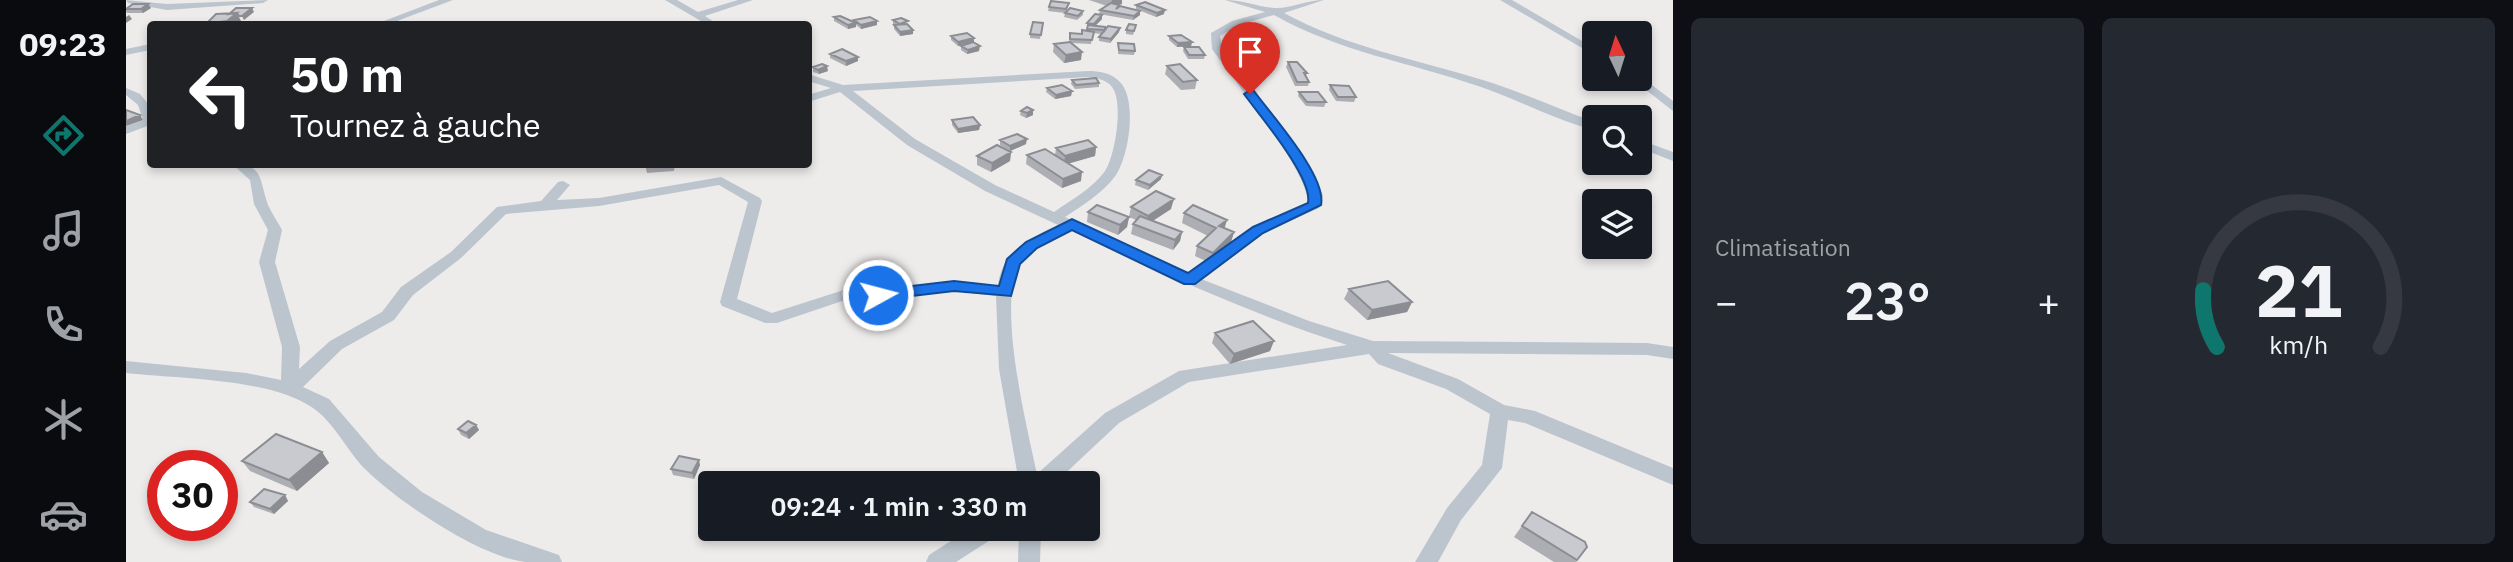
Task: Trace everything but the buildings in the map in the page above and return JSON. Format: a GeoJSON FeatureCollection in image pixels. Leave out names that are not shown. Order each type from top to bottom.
{"type":"FeatureCollection","features":[{"type":"Feature","properties":{"kind":"street"},"geometry":{"type":"LineString","coordinates":[[128,0],[167,7],[263,0]]}},
{"type":"Feature","properties":{"kind":"street"},"geometry":{"type":"LineString","coordinates":[[389,21],[448,0]]}},
{"type":"Feature","properties":{"kind":"street"},"geometry":{"type":"LineString","coordinates":[[670,0],[707,21]]}},
{"type":"Feature","properties":{"kind":"street"},"geometry":{"type":"LineString","coordinates":[[696,15],[748,0]]}},
{"type":"Feature","properties":{"kind":"street"},"geometry":{"type":"LineString","coordinates":[[1230,0],[1274,11],[1310,31],[1349,46],[1481,83],[1582,121]]}},
{"type":"Feature","properties":{"kind":"street"},"geometry":{"type":"LineString","coordinates":[[1189,280],[1258,230],[1314,205],[1316,195],[1298,161],[1217,49],[1215,35],[1235,23],[1319,0]]}},
{"type":"Feature","properties":{"kind":"street"},"geometry":{"type":"LineString","coordinates":[[1505,0],[1582,45]]}},
{"type":"Feature","properties":{"kind":"street"},"geometry":{"type":"LineString","coordinates":[[126,52],[147,48]]}},
{"type":"Feature","properties":{"kind":"street"},"geometry":{"type":"LineString","coordinates":[[812,98],[842,88],[1088,74],[1106,76],[1116,84],[1122,96],[1120,144],[1113,170],[1064,220],[1012,262],[1005,292],[1003,327],[1027,471]]}},
{"type":"Feature","properties":{"kind":"street"},"geometry":{"type":"LineString","coordinates":[[812,78],[842,88],[944,163],[1189,280],[1303,325],[1373,347],[1384,360],[1452,384],[1500,411],[1528,416],[1673,477]]}},
{"type":"Feature","properties":{"kind":"street"},"geometry":{"type":"LineString","coordinates":[[1652,90],[1673,107]]}},
{"type":"Feature","properties":{"kind":"street"},"geometry":{"type":"LineString","coordinates":[[126,91],[140,98],[147,109]]}},
{"type":"Feature","properties":{"kind":"street"},"geometry":{"type":"LineString","coordinates":[[126,130],[147,122]]}},
{"type":"Feature","properties":{"kind":"street"},"geometry":{"type":"LineString","coordinates":[[1652,148],[1673,156]]}},
{"type":"Feature","properties":{"kind":"street"},"geometry":{"type":"LineString","coordinates":[[243,168],[256,179],[261,204],[275,230],[267,262],[291,347],[290,388]]}},
{"type":"Feature","properties":{"kind":"street"},"geometry":{"type":"LineString","coordinates":[[290,388],[336,345],[388,316],[407,291],[456,255],[502,210],[599,202],[722,174],[755,201],[728,302],[771,318],[850,293],[878,295],[954,286],[1005,292]]}},
{"type":"Feature","properties":{"kind":"street"},"geometry":{"type":"LineString","coordinates":[[545,205],[563,185]]}},
{"type":"Feature","properties":{"kind":"street"},"geometry":{"type":"LineString","coordinates":[[1054,471],[1112,418],[1185,376],[1373,347],[1476,346],[1673,353]]}},
{"type":"Feature","properties":{"kind":"street"},"geometry":{"type":"LineString","coordinates":[[126,367],[246,379],[290,388],[322,404],[372,463],[415,498],[479,537],[549,561]]}},
{"type":"Feature","properties":{"kind":"street"},"geometry":{"type":"LineString","coordinates":[[1426,562],[1454,514],[1492,468],[1500,411]]}},
{"type":"Feature","properties":{"kind":"street"},"geometry":{"type":"LineString","coordinates":[[937,562],[970,541]]}},
{"type":"Feature","properties":{"kind":"street"},"geometry":{"type":"LineString","coordinates":[[1029,562],[1030,541]]}},
{"type":"Feature","properties":{"kind":"route"},"geometry":{"type":"LineString","coordinates":[[878,295],[954,286],[1005,292],[1012,262],[1031,245],[1072,224],[1189,280],[1258,230],[1314,205],[1316,195],[1298,161],[1250,94]]}}]}
